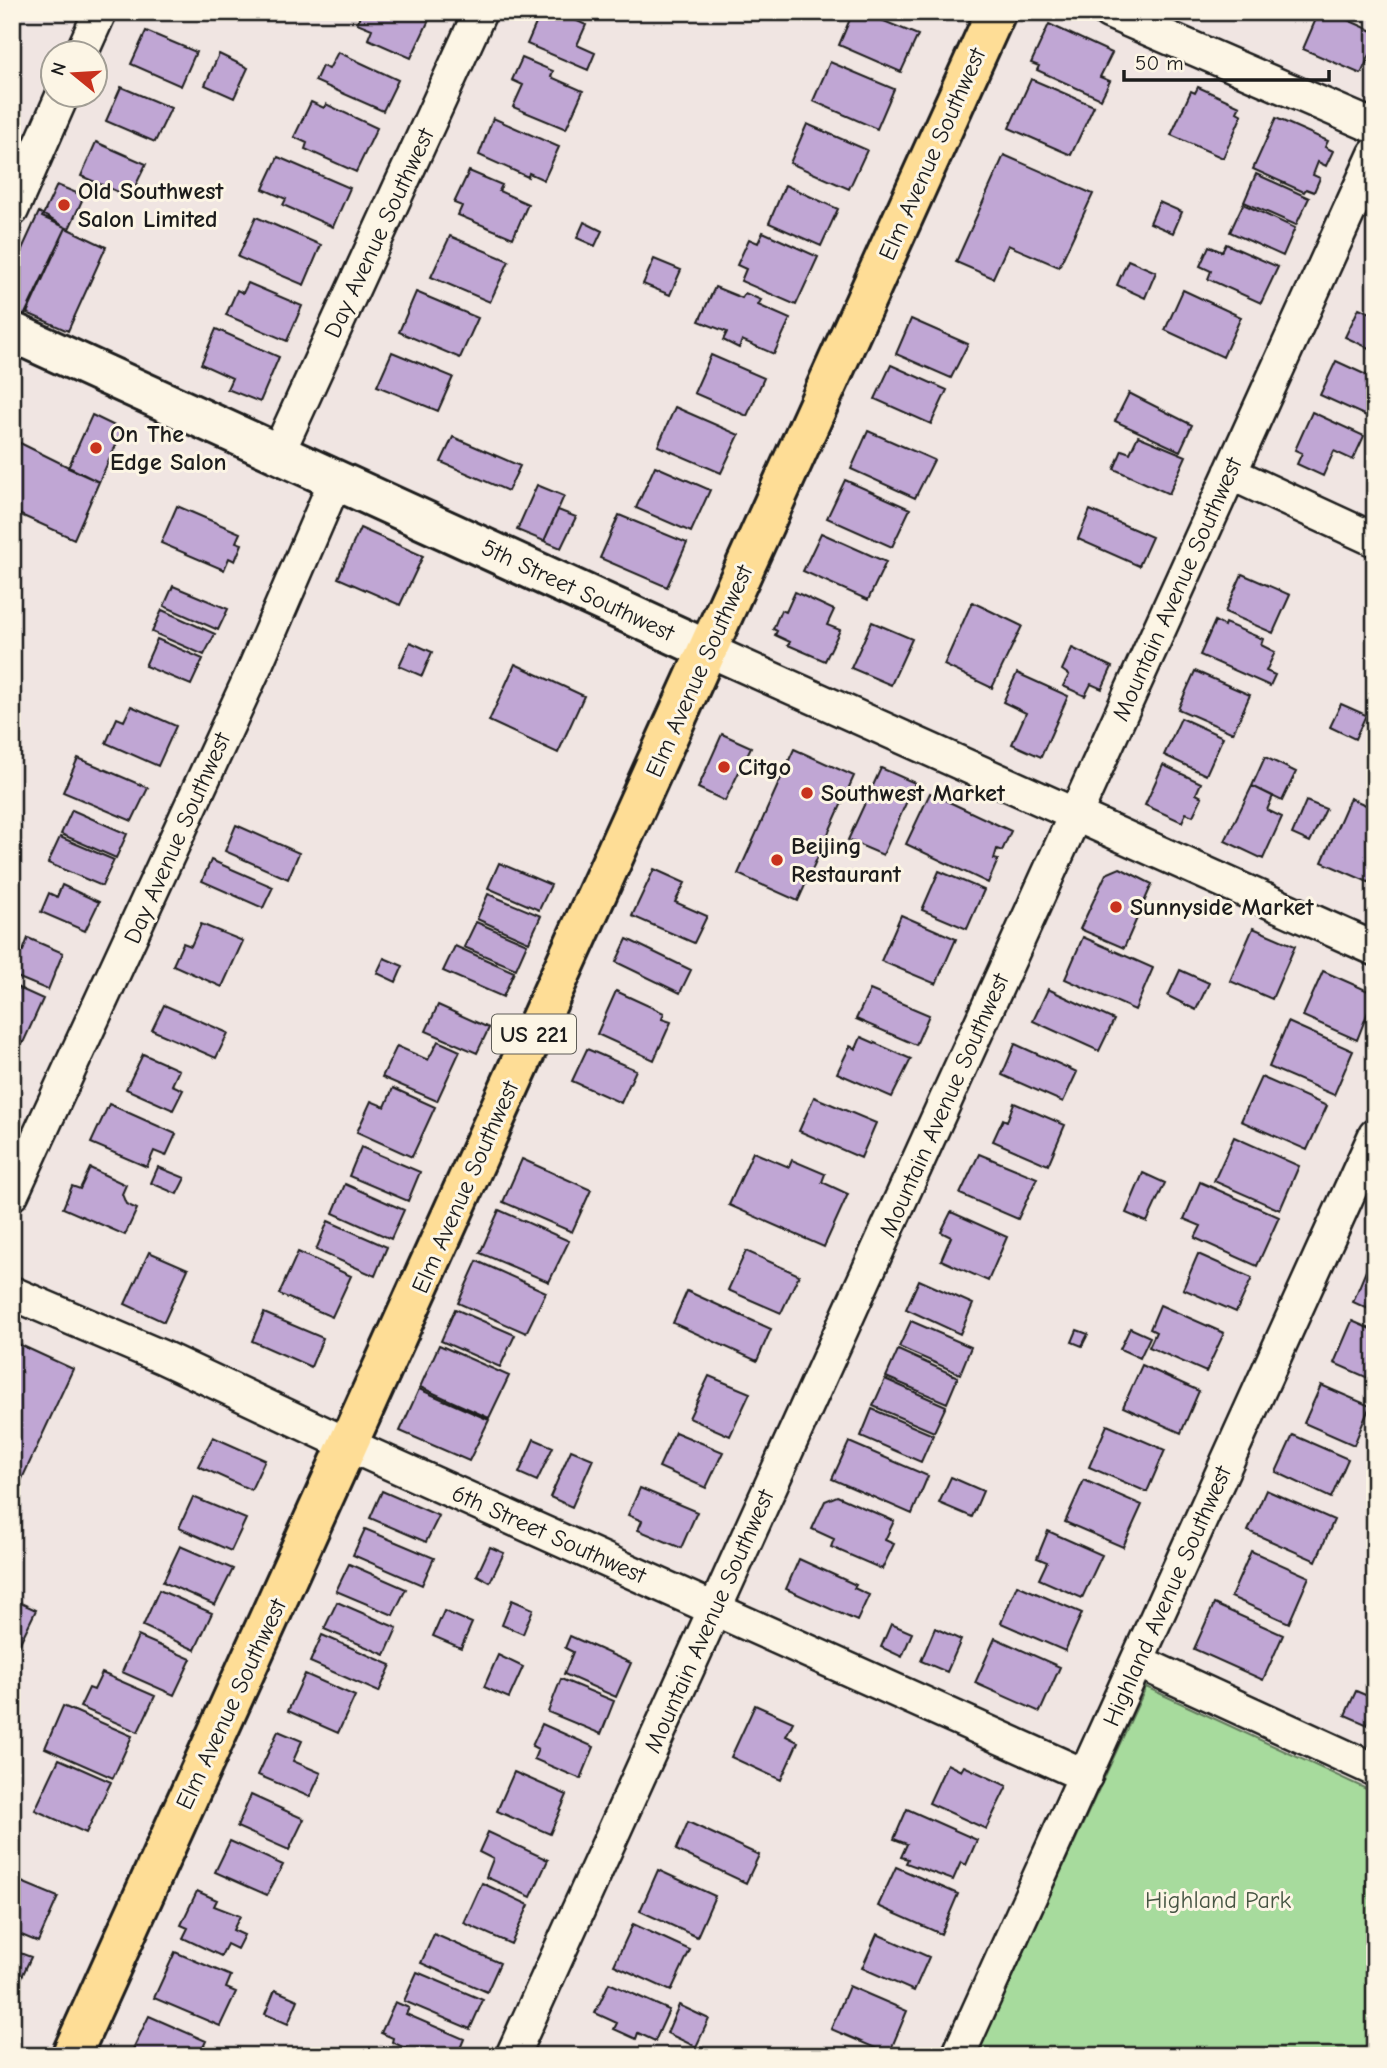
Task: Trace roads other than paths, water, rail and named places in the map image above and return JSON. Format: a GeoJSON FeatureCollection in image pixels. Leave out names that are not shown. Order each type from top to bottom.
{"type":"FeatureCollection","features":[{"type":"Feature","properties":{"kind":"main road","name":"Elm Avenue Southwest"},"geometry":{"type":"LineString","coordinates":[[71,2056],[996,12]]}},
{"type":"Feature","properties":{"kind":"street"},"geometry":{"type":"LineString","coordinates":[[88,38],[100,12]]}},
{"type":"Feature","properties":{"kind":"street","name":"Day Avenue Southwest"},"geometry":{"type":"LineString","coordinates":[[278,453],[480,12]]}},
{"type":"Feature","properties":{"kind":"street"},"geometry":{"type":"LineString","coordinates":[[1109,12],[1375,127]]}},
{"type":"Feature","properties":{"kind":"street"},"geometry":{"type":"LineString","coordinates":[[12,210],[57,108]]}},
{"type":"Feature","properties":{"kind":"street","name":"Mountain Avenue Southwest"},"geometry":{"type":"LineString","coordinates":[[512,2056],[1375,154]]}},
{"type":"Feature","properties":{"kind":"street","name":"5th Street Southwest"},"geometry":{"type":"LineString","coordinates":[[12,332],[1074,816],[1375,949]]}},
{"type":"Feature","properties":{"kind":"street"},"geometry":{"type":"LineString","coordinates":[[1230,473],[1375,540]]}},
{"type":"Feature","properties":{"kind":"street","name":"Day Avenue Southwest"},"geometry":{"type":"LineString","coordinates":[[12,1194],[256,667],[336,479]]}},
{"type":"Feature","properties":{"kind":"street","name":"Highland Avenue Southwest"},"geometry":{"type":"LineString","coordinates":[[958,2056],[1375,1135]]}},
{"type":"Feature","properties":{"kind":"street","name":"6th Street Southwest"},"geometry":{"type":"LineString","coordinates":[[12,1293],[162,1357],[349,1445],[1086,1776]]}},
{"type":"Feature","properties":{"kind":"street"},"geometry":{"type":"LineString","coordinates":[[1137,1661],[1375,1770]]}},
{"type":"Feature","properties":{"kind":"place","name":"Old Southwest Salon Limited"},"geometry":{"type":"Point","coordinates":[64,205]}},
{"type":"Feature","properties":{"kind":"place","name":"On The Edge Salon"},"geometry":{"type":"Point","coordinates":[96,448]}},
{"type":"Feature","properties":{"kind":"place","name":"Citgo"},"geometry":{"type":"Point","coordinates":[724,767]}},
{"type":"Feature","properties":{"kind":"place","name":"Southwest Market"},"geometry":{"type":"Point","coordinates":[807,793]}},
{"type":"Feature","properties":{"kind":"place","name":"Beijing Restaurant"},"geometry":{"type":"Point","coordinates":[777,860]}},
{"type":"Feature","properties":{"kind":"place","name":"Sunnyside Market"},"geometry":{"type":"Point","coordinates":[1116,907]}},
{"type":"Feature","properties":{"kind":"park label","name":"Highland Park"},"geometry":{"type":"Point","coordinates":[1218,1900]}}]}
